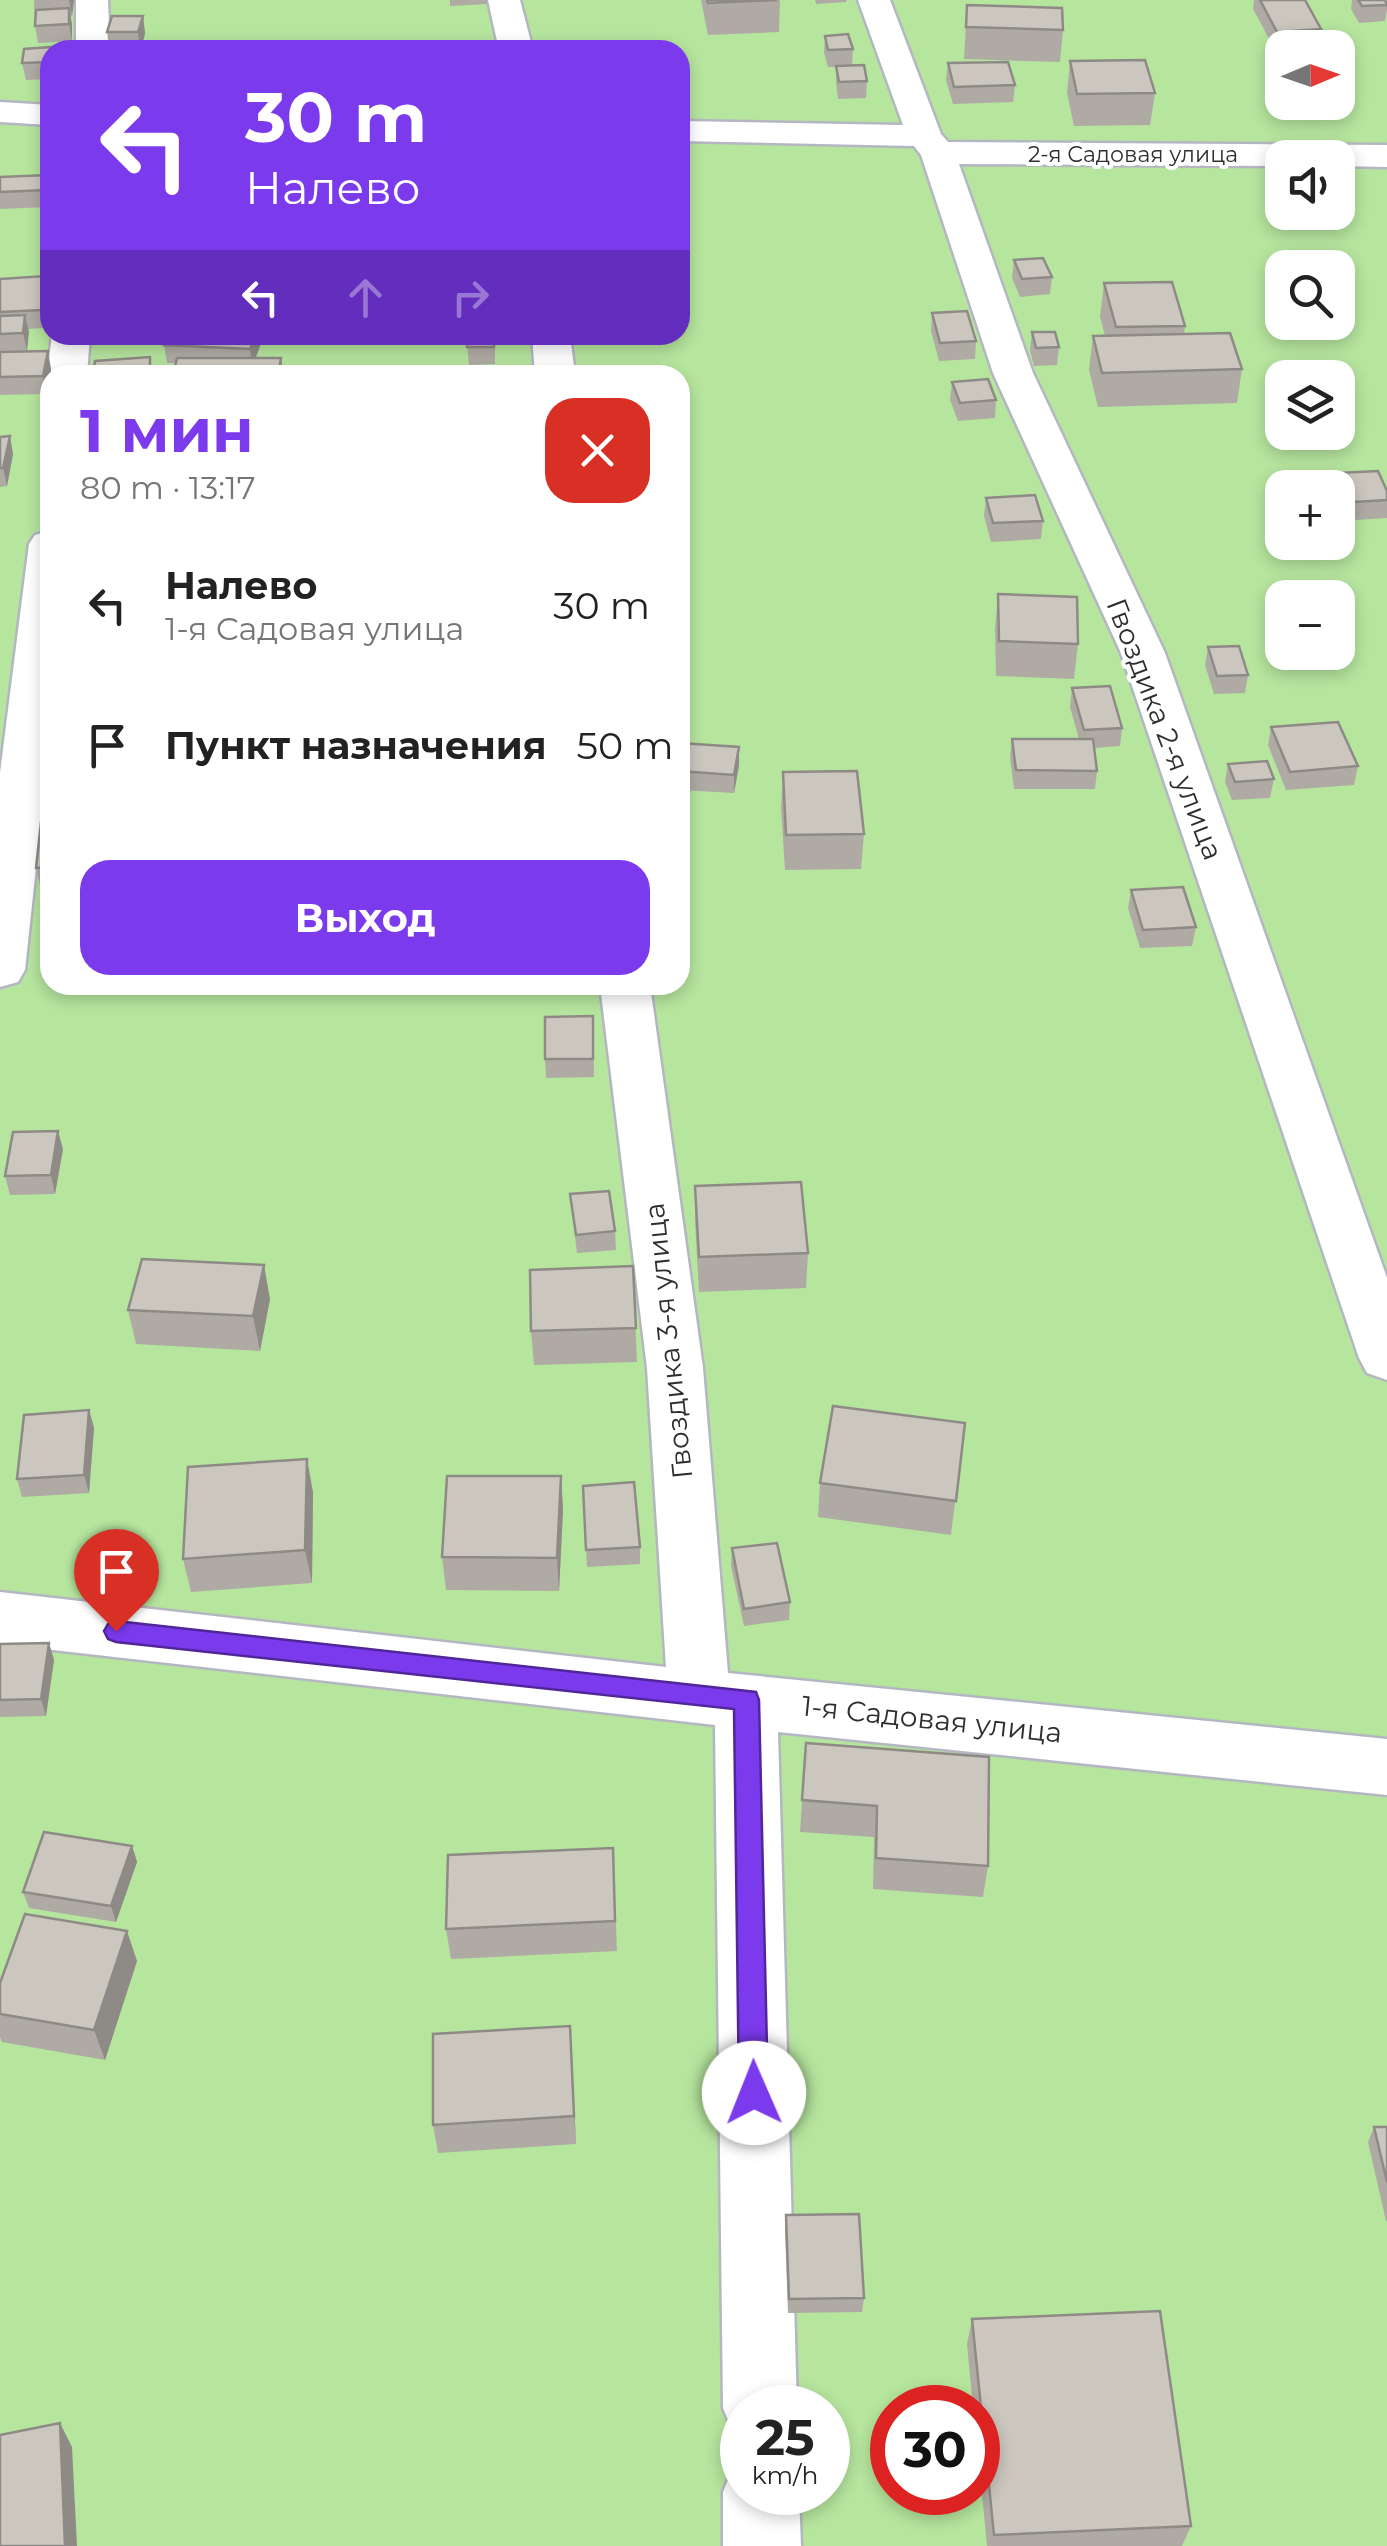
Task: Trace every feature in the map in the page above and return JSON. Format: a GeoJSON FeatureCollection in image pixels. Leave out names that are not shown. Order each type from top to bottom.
{"type":"FeatureCollection","features":[{"type":"Feature","properties":{"kind":"street"},"geometry":{"type":"LineString","coordinates":[[92,0],[93,40]]}},
{"type":"Feature","properties":{"kind":"street"},"geometry":{"type":"LineString","coordinates":[[504,0],[514,40]]}},
{"type":"Feature","properties":{"kind":"street","name":"Гвоздика 2-я улица"},"geometry":{"type":"LineString","coordinates":[[874,0],[1013,373],[1143,653],[1387,1358]]}},
{"type":"Feature","properties":{"kind":"street"},"geometry":{"type":"LineString","coordinates":[[0,112],[40,114]]}},
{"type":"Feature","properties":{"kind":"street","name":"2-я Садовая улица"},"geometry":{"type":"LineString","coordinates":[[690,132],[931,145],[1387,156]]}},
{"type":"Feature","properties":{"kind":"street"},"geometry":{"type":"LineString","coordinates":[[0,970],[40,629]]}},
{"type":"Feature","properties":{"kind":"street","name":"Гвоздика 3-я улица"},"geometry":{"type":"LineString","coordinates":[[626,995],[723,1698],[759,2385]]}},
{"type":"Feature","properties":{"kind":"street","name":"1-я Садовая улица"},"geometry":{"type":"LineString","coordinates":[[0,1618],[1387,1767]]}},
{"type":"Feature","properties":{"kind":"street"},"geometry":{"type":"LineString","coordinates":[[761,2515],[762,2546]]}},
{"type":"Feature","properties":{"kind":"green space"},"geometry":{"type":"Polygon","coordinates":[[[0,0],[1387,0],[1387,2546],[0,2546],[0,0]]]}},
{"type":"Feature","properties":{"kind":"building"},"geometry":{"type":"Polygon","coordinates":[[[707,0],[777,0],[708,3],[707,0]]]}},
{"type":"Feature","properties":{"kind":"building"},"geometry":{"type":"Polygon","coordinates":[[[1260,0],[1305,0],[1321,29],[1306,30],[1276,30],[1260,0]]]}},
{"type":"Feature","properties":{"kind":"building"},"geometry":{"type":"Polygon","coordinates":[[[1358,0],[1385,0],[1387,5],[1362,6],[1358,0]]]}},
{"type":"Feature","properties":{"kind":"building"},"geometry":{"type":"Polygon","coordinates":[[[967,5],[1062,8],[1063,30],[966,27],[967,5]]]}},
{"type":"Feature","properties":{"kind":"building"},"geometry":{"type":"Polygon","coordinates":[[[69,8],[69,24],[35,26],[36,10],[69,8]]]}},
{"type":"Feature","properties":{"kind":"building"},"geometry":{"type":"Polygon","coordinates":[[[112,16],[143,16],[138,32],[107,32],[112,16]]]}},
{"type":"Feature","properties":{"kind":"building"},"geometry":{"type":"Polygon","coordinates":[[[848,34],[853,49],[828,50],[825,36],[848,34]]]}},
{"type":"Feature","properties":{"kind":"building"},"geometry":{"type":"Polygon","coordinates":[[[40,48],[40,62],[22,63],[24,49],[40,48]]]}},
{"type":"Feature","properties":{"kind":"building"},"geometry":{"type":"Polygon","coordinates":[[[1145,60],[1155,93],[1077,94],[1070,61],[1145,60]]]}},
{"type":"Feature","properties":{"kind":"building"},"geometry":{"type":"Polygon","coordinates":[[[1008,62],[1015,85],[954,87],[948,63],[1008,62]]]}},
{"type":"Feature","properties":{"kind":"building"},"geometry":{"type":"Polygon","coordinates":[[[864,65],[867,81],[839,82],[836,66],[864,65]]]}},
{"type":"Feature","properties":{"kind":"building"},"geometry":{"type":"Polygon","coordinates":[[[40,175],[40,190],[0,192],[0,177],[40,175]]]}},
{"type":"Feature","properties":{"kind":"building"},"geometry":{"type":"Polygon","coordinates":[[[1043,258],[1052,277],[1022,279],[1014,260],[1043,258]]]}},
{"type":"Feature","properties":{"kind":"building"},"geometry":{"type":"Polygon","coordinates":[[[40,276],[40,310],[0,312],[0,279],[40,276]]]}},
{"type":"Feature","properties":{"kind":"building"},"geometry":{"type":"Polygon","coordinates":[[[1172,282],[1185,326],[1116,327],[1104,283],[1172,282]]]}},
{"type":"Feature","properties":{"kind":"building"},"geometry":{"type":"Polygon","coordinates":[[[967,311],[976,341],[940,343],[932,313],[967,311]]]}},
{"type":"Feature","properties":{"kind":"building"},"geometry":{"type":"Polygon","coordinates":[[[25,315],[23,333],[0,334],[0,316],[25,315]]]}},
{"type":"Feature","properties":{"kind":"building"},"geometry":{"type":"Polygon","coordinates":[[[1032,332],[1055,332],[1059,347],[1036,348],[1032,332]]]}},
{"type":"Feature","properties":{"kind":"building"},"geometry":{"type":"Polygon","coordinates":[[[1230,333],[1242,369],[1102,373],[1093,336],[1230,333]]]}},
{"type":"Feature","properties":{"kind":"building"},"geometry":{"type":"Polygon","coordinates":[[[164,345],[251,345],[250,349],[164,345]]]}},
{"type":"Feature","properties":{"kind":"building"},"geometry":{"type":"Polygon","coordinates":[[[48,351],[45,365],[40,365],[40,376],[0,377],[0,352],[48,351]]]}},
{"type":"Feature","properties":{"kind":"building"},"geometry":{"type":"Polygon","coordinates":[[[150,357],[150,365],[94,365],[95,361],[150,357]]]}},
{"type":"Feature","properties":{"kind":"building"},"geometry":{"type":"Polygon","coordinates":[[[177,358],[281,358],[280,365],[175,365],[177,358]]]}},
{"type":"Feature","properties":{"kind":"building"},"geometry":{"type":"Polygon","coordinates":[[[988,379],[996,400],[960,403],[952,382],[988,379]]]}},
{"type":"Feature","properties":{"kind":"building"},"geometry":{"type":"Polygon","coordinates":[[[10,436],[3,468],[0,468],[0,437],[10,436]]]}},
{"type":"Feature","properties":{"kind":"building"},"geometry":{"type":"Polygon","coordinates":[[[1378,471],[1387,500],[1355,502],[1355,472],[1378,471]]]}},
{"type":"Feature","properties":{"kind":"building"},"geometry":{"type":"Polygon","coordinates":[[[1035,495],[1043,521],[993,523],[986,498],[1035,495]]]}},
{"type":"Feature","properties":{"kind":"building"},"geometry":{"type":"Polygon","coordinates":[[[998,594],[1077,597],[1078,644],[999,641],[998,594]]]}},
{"type":"Feature","properties":{"kind":"building"},"geometry":{"type":"Polygon","coordinates":[[[1239,646],[1248,675],[1217,676],[1208,647],[1239,646]]]}},
{"type":"Feature","properties":{"kind":"building"},"geometry":{"type":"Polygon","coordinates":[[[1110,686],[1122,728],[1084,730],[1072,688],[1110,686]]]}},
{"type":"Feature","properties":{"kind":"building"},"geometry":{"type":"Polygon","coordinates":[[[1338,722],[1358,766],[1290,772],[1271,727],[1338,722]]]}},
{"type":"Feature","properties":{"kind":"building"},"geometry":{"type":"Polygon","coordinates":[[[1012,739],[1093,739],[1097,771],[1016,770],[1012,739]]]}},
{"type":"Feature","properties":{"kind":"building"},"geometry":{"type":"Polygon","coordinates":[[[690,744],[739,747],[734,775],[690,772],[690,744]]]}},
{"type":"Feature","properties":{"kind":"building"},"geometry":{"type":"Polygon","coordinates":[[[1267,761],[1274,779],[1235,782],[1228,764],[1267,761]]]}},
{"type":"Feature","properties":{"kind":"building"},"geometry":{"type":"Polygon","coordinates":[[[857,771],[864,834],[786,835],[783,772],[857,771]]]}},
{"type":"Feature","properties":{"kind":"building"},"geometry":{"type":"Polygon","coordinates":[[[40,831],[40,868],[36,868],[40,831]]]}},
{"type":"Feature","properties":{"kind":"building"},"geometry":{"type":"Polygon","coordinates":[[[1183,887],[1196,927],[1143,930],[1131,890],[1183,887]]]}},
{"type":"Feature","properties":{"kind":"building"},"geometry":{"type":"Polygon","coordinates":[[[593,1016],[593,1059],[545,1059],[545,1017],[593,1016]]]}},
{"type":"Feature","properties":{"kind":"building"},"geometry":{"type":"Polygon","coordinates":[[[58,1131],[51,1175],[5,1176],[13,1132],[58,1131]]]}},
{"type":"Feature","properties":{"kind":"building"},"geometry":{"type":"Polygon","coordinates":[[[801,1182],[808,1253],[699,1257],[695,1186],[801,1182]]]}},
{"type":"Feature","properties":{"kind":"building"},"geometry":{"type":"Polygon","coordinates":[[[609,1191],[615,1231],[576,1235],[570,1194],[609,1191]]]}},
{"type":"Feature","properties":{"kind":"building"},"geometry":{"type":"Polygon","coordinates":[[[142,1259],[264,1265],[253,1316],[128,1310],[142,1259]]]}},
{"type":"Feature","properties":{"kind":"building"},"geometry":{"type":"Polygon","coordinates":[[[633,1266],[636,1328],[531,1331],[530,1270],[633,1266]]]}},
{"type":"Feature","properties":{"kind":"building"},"geometry":{"type":"Polygon","coordinates":[[[833,1406],[965,1423],[956,1501],[820,1483],[833,1406]]]}},
{"type":"Feature","properties":{"kind":"building"},"geometry":{"type":"Polygon","coordinates":[[[89,1410],[84,1475],[17,1479],[24,1415],[89,1410]]]}},
{"type":"Feature","properties":{"kind":"building"},"geometry":{"type":"Polygon","coordinates":[[[307,1459],[305,1550],[183,1559],[188,1467],[307,1459]]]}},
{"type":"Feature","properties":{"kind":"building"},"geometry":{"type":"Polygon","coordinates":[[[447,1476],[561,1476],[557,1558],[442,1557],[447,1476]]]}},
{"type":"Feature","properties":{"kind":"building"},"geometry":{"type":"Polygon","coordinates":[[[634,1482],[640,1547],[586,1550],[583,1486],[634,1482]]]}},
{"type":"Feature","properties":{"kind":"building"},"geometry":{"type":"Polygon","coordinates":[[[777,1543],[790,1602],[744,1609],[732,1548],[777,1543]]]}},
{"type":"Feature","properties":{"kind":"building"},"geometry":{"type":"Polygon","coordinates":[[[49,1643],[41,1699],[0,1700],[0,1644],[49,1643]]]}},
{"type":"Feature","properties":{"kind":"building"},"geometry":{"type":"Polygon","coordinates":[[[806,1743],[989,1757],[988,1866],[876,1858],[877,1806],[802,1800],[806,1743]]]}},
{"type":"Feature","properties":{"kind":"building"},"geometry":{"type":"Polygon","coordinates":[[[44,1832],[132,1846],[111,1906],[23,1892],[44,1832]]]}},
{"type":"Feature","properties":{"kind":"building"},"geometry":{"type":"Polygon","coordinates":[[[613,1848],[615,1921],[446,1929],[448,1855],[613,1848]]]}},
{"type":"Feature","properties":{"kind":"building"},"geometry":{"type":"Polygon","coordinates":[[[25,1914],[127,1931],[94,2030],[0,2014],[0,1983],[25,1914]]]}},
{"type":"Feature","properties":{"kind":"building"},"geometry":{"type":"Polygon","coordinates":[[[570,2026],[574,2116],[433,2125],[433,2034],[570,2026]]]}},
{"type":"Feature","properties":{"kind":"building"},"geometry":{"type":"Polygon","coordinates":[[[1374,2127],[1387,2127],[1387,2182],[1374,2127]]]}},
{"type":"Feature","properties":{"kind":"building"},"geometry":{"type":"Polygon","coordinates":[[[859,2214],[864,2298],[789,2299],[786,2215],[859,2214]]]}},
{"type":"Feature","properties":{"kind":"building"},"geometry":{"type":"Polygon","coordinates":[[[1160,2311],[1191,2526],[994,2535],[992,2515],[1000,2515],[1000,2385],[979,2385],[972,2319],[1160,2311]]]}},
{"type":"Feature","properties":{"kind":"building"},"geometry":{"type":"Polygon","coordinates":[[[60,2423],[65,2546],[0,2546],[0,2435],[60,2423]]]}},
{"type":"Feature","properties":{"kind":"route"},"geometry":{"type":"LineString","coordinates":[[116,1631],[746,1700],[754,2093]]}}]}
